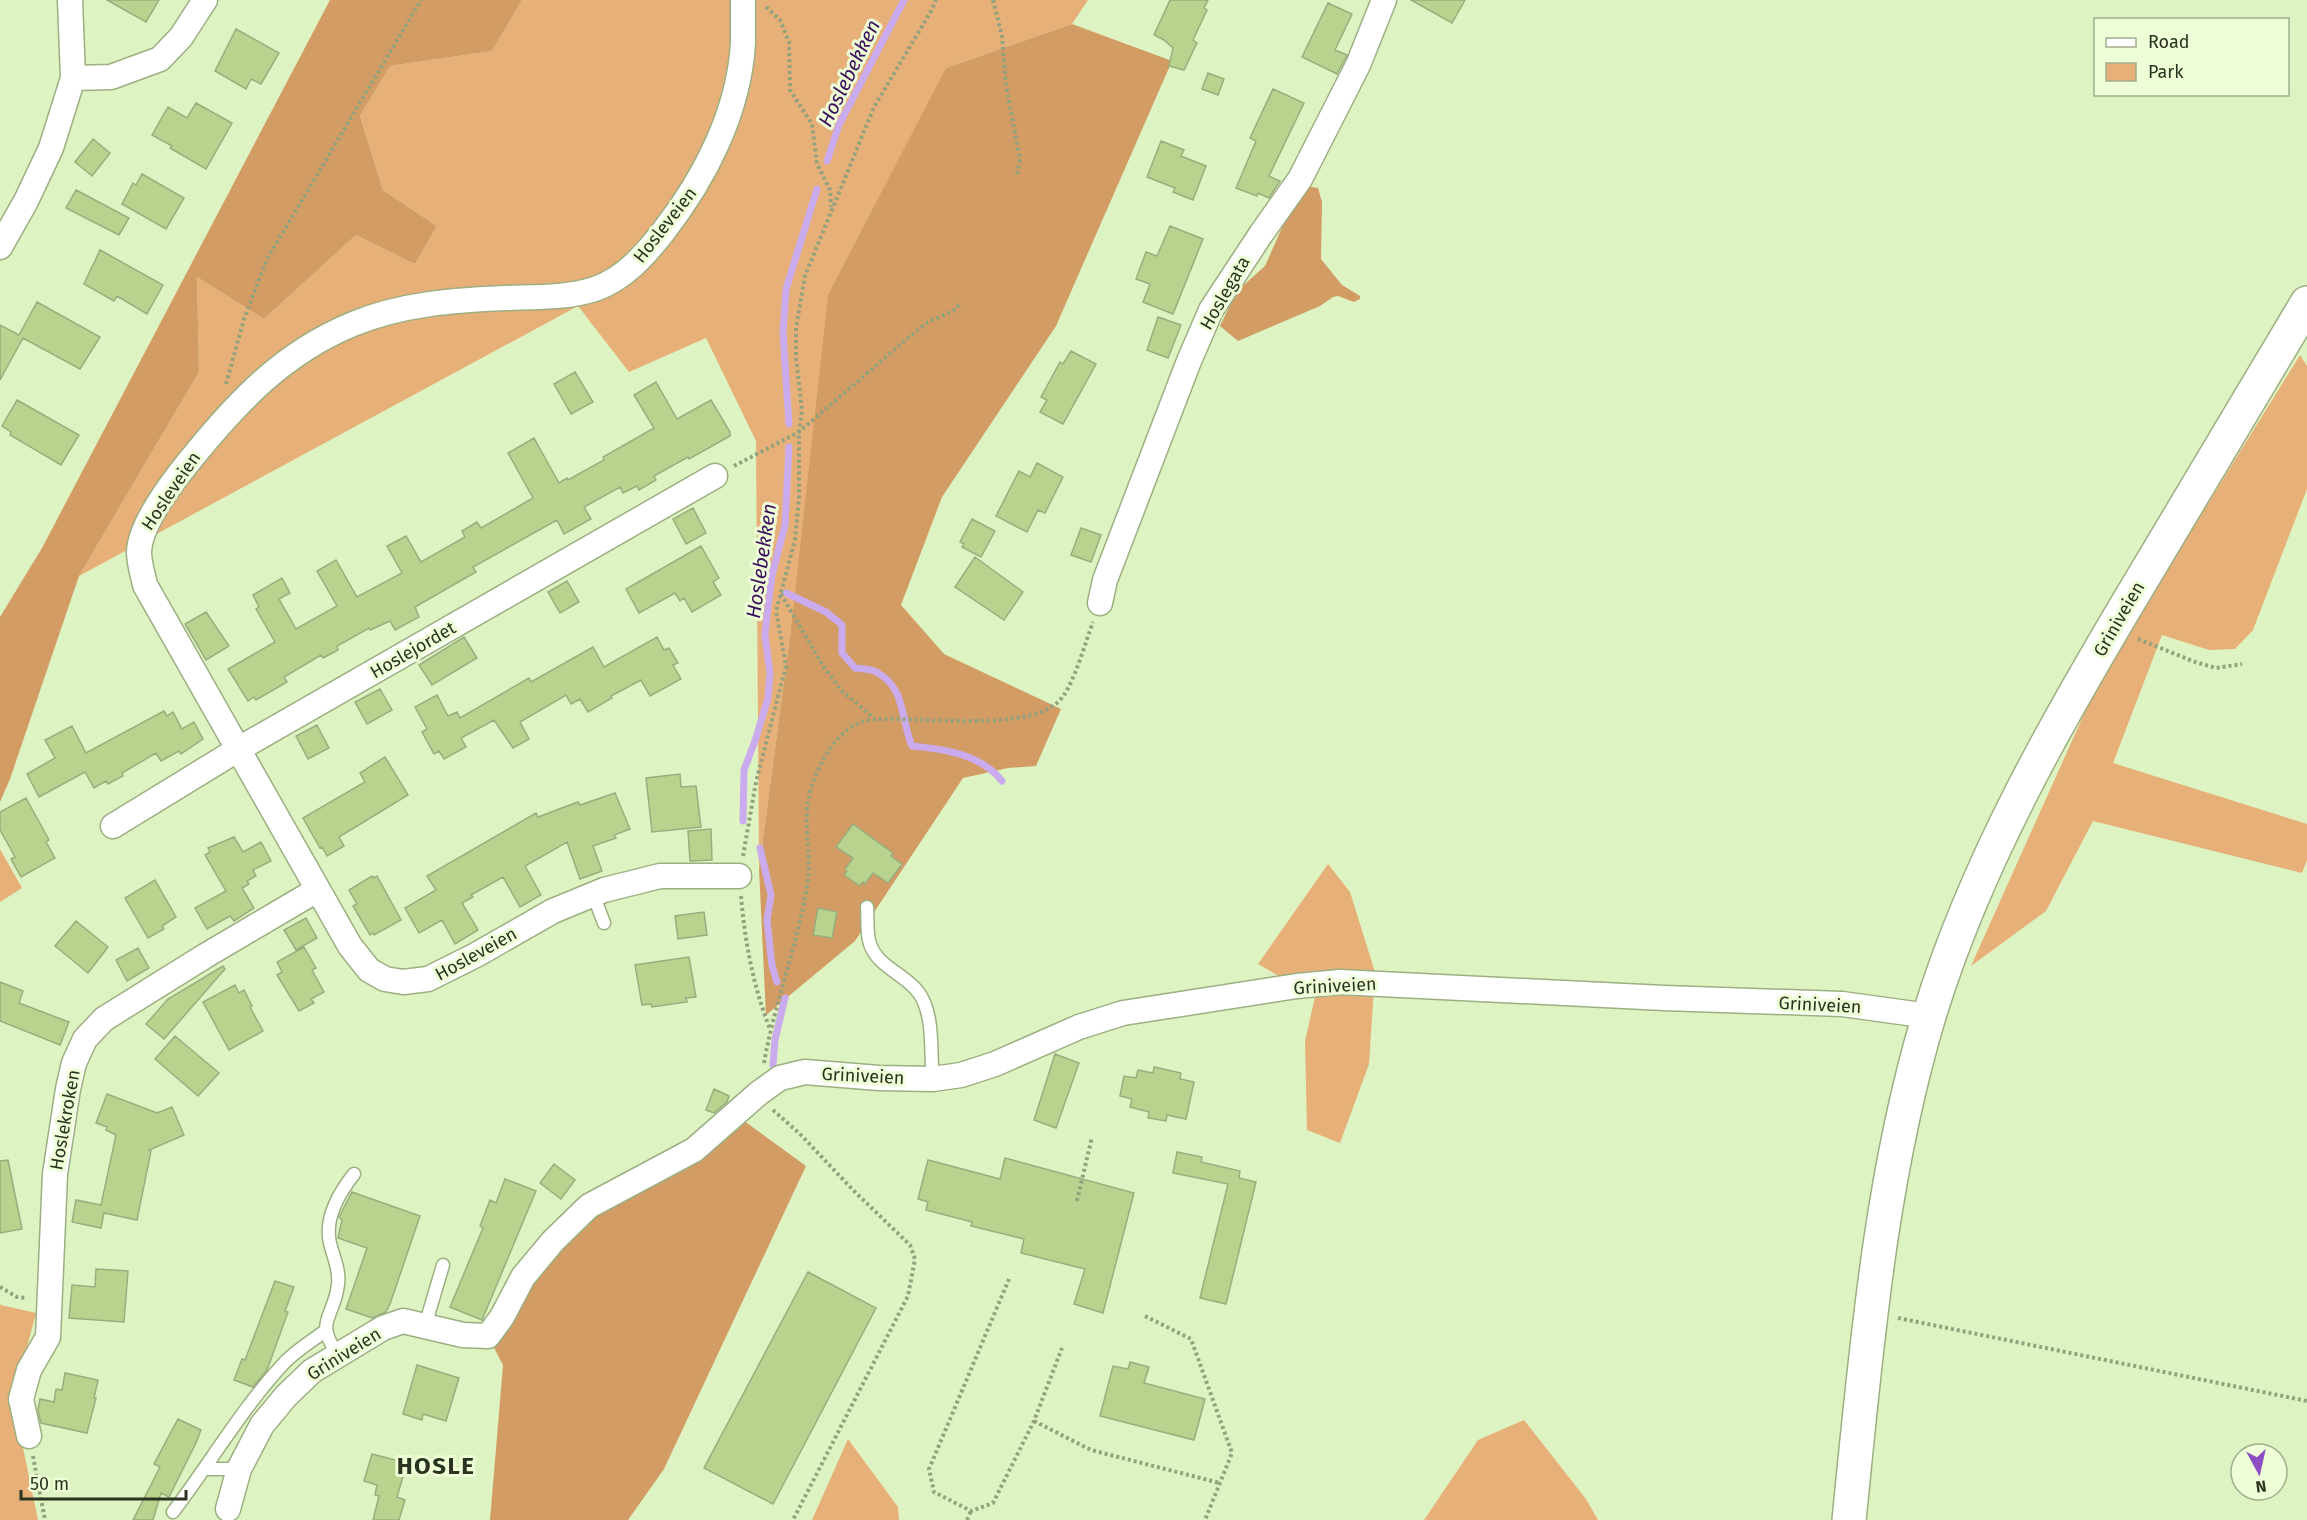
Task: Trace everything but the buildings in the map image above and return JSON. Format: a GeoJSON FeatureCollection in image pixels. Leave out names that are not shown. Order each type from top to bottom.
{"type":"FeatureCollection","features":[{"type":"Feature","properties":{"kind":"main road","name":"Griniveien"},"geometry":{"type":"LineString","coordinates":[[1849,1520],[1870,1313],[1905,1113],[1929,1016],[1964,920],[2005,828],[2059,724],[2113,628],[2307,303]]}},
{"type":"Feature","properties":{"kind":"street"},"geometry":{"type":"LineString","coordinates":[[0,247],[26,201],[51,148],[73,78],[70,0]]}},
{"type":"Feature","properties":{"kind":"street"},"geometry":{"type":"LineString","coordinates":[[73,78],[111,77],[160,59],[181,37],[205,0]]}},
{"type":"Feature","properties":{"kind":"street","name":"Hosleveien"},"geometry":{"type":"LineString","coordinates":[[739,876],[660,876],[593,894],[553,910],[428,980],[403,982],[385,979],[369,970],[350,946],[317,890],[145,585],[139,554],[142,534],[187,464],[225,417],[262,380],[300,352],[353,324],[409,308],[458,300],[556,296],[596,289],[626,273],[652,247],[682,208],[704,172],[720,135],[737,78],[742,45],[743,0]]}},
{"type":"Feature","properties":{"kind":"street","name":"Hoslegata"},"geometry":{"type":"LineString","coordinates":[[1100,603],[1106,580],[1189,361],[1211,310],[1300,179],[1358,64],[1384,0]]}},
{"type":"Feature","properties":{"kind":"street","name":"Hoslejordet"},"geometry":{"type":"LineString","coordinates":[[113,826],[237,750],[715,476]]}},
{"type":"Feature","properties":{"kind":"street","name":"Hoslekroken"},"geometry":{"type":"LineString","coordinates":[[29,1436],[21,1399],[29,1370],[48,1337],[55,1174],[68,1089],[74,1063],[85,1039],[104,1019],[317,890]]}},
{"type":"Feature","properties":{"kind":"street","name":"Griniveien"},"geometry":{"type":"LineString","coordinates":[[228,1509],[239,1469],[262,1425],[286,1396],[312,1371],[383,1328],[404,1322],[463,1335],[488,1336],[502,1317],[523,1277],[553,1241],[589,1206],[694,1150],[759,1093],[780,1078],[805,1072],[879,1078],[933,1078],[961,1075],[995,1064],[1079,1027],[1123,1013],[1297,986],[1340,982],[1664,999],[1842,1004],[1929,1016]]}},
{"type":"Feature","properties":{"kind":"lane"},"geometry":{"type":"LineString","coordinates":[[593,894],[604,923]]}},
{"type":"Feature","properties":{"kind":"lane"},"geometry":{"type":"LineString","coordinates":[[867,907],[868,934],[873,950],[882,962],[906,979],[924,1001],[933,1078]]}},
{"type":"Feature","properties":{"kind":"lane"},"geometry":{"type":"LineString","coordinates":[[338,1354],[329,1343],[325,1331],[338,1284],[335,1258],[329,1242],[329,1224],[338,1195],[354,1174]]}},
{"type":"Feature","properties":{"kind":"lane"},"geometry":{"type":"LineString","coordinates":[[425,1326],[443,1265]]}},
{"type":"Feature","properties":{"kind":"lane"},"geometry":{"type":"LineString","coordinates":[[173,1512],[206,1468],[237,1419],[286,1361],[325,1331]]}},
{"type":"Feature","properties":{"kind":"lane"},"geometry":{"type":"LineString","coordinates":[[206,1468],[239,1469]]}},
{"type":"Feature","properties":{"kind":"path"},"geometry":{"type":"LineString","coordinates":[[225,417],[223,400],[230,366],[244,319],[267,259],[421,0]]}},
{"type":"Feature","properties":{"kind":"path"},"geometry":{"type":"LineString","coordinates":[[759,0],[780,20],[789,42],[790,90],[812,124],[817,164],[830,190],[831,210]]}},
{"type":"Feature","properties":{"kind":"path"},"geometry":{"type":"LineString","coordinates":[[936,0],[874,107],[805,276],[796,328],[795,357],[802,410],[799,432],[800,497],[795,540],[776,611],[786,666],[756,782],[739,876],[745,936],[758,999],[770,1029],[801,916],[808,881],[809,797],[823,761],[833,745],[855,723],[875,719],[948,722],[998,721],[1034,713],[1055,705],[1065,694],[1100,603]]}},
{"type":"Feature","properties":{"kind":"path"},"geometry":{"type":"LineString","coordinates":[[993,0],[1002,36],[1006,86],[1020,159],[1017,175]]}},
{"type":"Feature","properties":{"kind":"path"},"geometry":{"type":"LineString","coordinates":[[715,476],[799,432],[909,337],[928,322],[953,311],[961,303]]}},
{"type":"Feature","properties":{"kind":"path"},"geometry":{"type":"LineString","coordinates":[[780,593],[823,666],[842,691],[875,719]]}},
{"type":"Feature","properties":{"kind":"path"},"geometry":{"type":"LineString","coordinates":[[2113,628],[2195,662],[2216,668],[2242,664]]}},
{"type":"Feature","properties":{"kind":"path"},"geometry":{"type":"LineString","coordinates":[[759,1093],[768,1106],[799,1133],[910,1245],[915,1259],[908,1296],[793,1520]]}},
{"type":"Feature","properties":{"kind":"path"},"geometry":{"type":"LineString","coordinates":[[1077,1201],[1092,1137]]}},
{"type":"Feature","properties":{"kind":"path"},"geometry":{"type":"LineString","coordinates":[[1009,1279],[929,1469],[934,1492],[971,1510],[993,1503],[1034,1421],[1062,1348]]}},
{"type":"Feature","properties":{"kind":"path"},"geometry":{"type":"LineString","coordinates":[[0,1287],[17,1297],[49,1299]]}},
{"type":"Feature","properties":{"kind":"path"},"geometry":{"type":"LineString","coordinates":[[1870,1313],[2307,1401]]}},
{"type":"Feature","properties":{"kind":"path"},"geometry":{"type":"LineString","coordinates":[[1145,1316],[1191,1339],[1224,1425],[1232,1453],[1205,1520]]}},
{"type":"Feature","properties":{"kind":"path"},"geometry":{"type":"LineString","coordinates":[[1034,1421],[1091,1450],[1220,1483]]}},
{"type":"Feature","properties":{"kind":"path"},"geometry":{"type":"LineString","coordinates":[[29,1436],[45,1520]]}},
{"type":"Feature","properties":{"kind":"path"},"geometry":{"type":"LineString","coordinates":[[967,1520],[971,1510]]}},
{"type":"Feature","properties":{"kind":"green space"},"geometry":{"type":"Polygon","coordinates":[[[522,0],[1088,0],[1072,24],[946,68],[791,629],[759,869],[756,441],[706,338],[629,372],[578,306],[79,576],[199,372],[197,277],[264,319],[356,235],[415,264],[437,226],[383,190],[360,116],[390,66],[492,51],[522,0]]]}},
{"type":"Feature","properties":{"kind":"green space"},"geometry":{"type":"Polygon","coordinates":[[[2300,355],[2307,366],[2307,489],[2253,630],[2235,649],[2209,650],[2162,635],[2113,763],[2307,824],[2307,860],[2302,873],[2093,821],[2046,911],[1971,966],[2101,676],[2300,355]]]}},
{"type":"Feature","properties":{"kind":"green space"},"geometry":{"type":"Polygon","coordinates":[[[0,849],[22,888],[0,902],[0,849]]]}},
{"type":"Feature","properties":{"kind":"green space"},"geometry":{"type":"Polygon","coordinates":[[[1328,864],[1350,892],[1375,972],[1369,1064],[1340,1143],[1307,1130],[1305,1041],[1315,997],[1258,964],[1328,864]]]}},
{"type":"Feature","properties":{"kind":"green space"},"geometry":{"type":"Polygon","coordinates":[[[0,1302],[1,1305],[36,1313],[17,1385],[20,1433],[38,1520],[0,1520],[0,1302]]]}},
{"type":"Feature","properties":{"kind":"green space"},"geometry":{"type":"Polygon","coordinates":[[[1524,1420],[1586,1499],[1598,1520],[1424,1520],[1478,1440],[1524,1420]]]}},
{"type":"Feature","properties":{"kind":"green space"},"geometry":{"type":"Polygon","coordinates":[[[848,1439],[898,1507],[899,1520],[812,1520],[848,1439]]]}},
{"type":"Feature","properties":{"kind":"shaded area"},"geometry":{"type":"Polygon","coordinates":[[[330,0],[522,0],[492,51],[390,66],[360,116],[383,190],[437,226],[415,264],[356,235],[264,319],[197,277],[199,372],[79,576],[10,779],[0,802],[0,617],[42,548],[330,0]]]}},
{"type":"Feature","properties":{"kind":"shaded area"},"geometry":{"type":"Polygon","coordinates":[[[1072,24],[1172,61],[1056,326],[942,497],[901,605],[944,654],[1061,709],[1036,766],[1008,768],[963,778],[855,941],[766,1015],[759,869],[791,629],[828,295],[946,68],[1072,24]]]}},
{"type":"Feature","properties":{"kind":"shaded area"},"geometry":{"type":"Polygon","coordinates":[[[1306,186],[1318,188],[1322,202],[1321,259],[1342,285],[1360,296],[1360,299],[1354,302],[1338,296],[1333,297],[1320,306],[1238,341],[1220,326],[1237,291],[1265,266],[1292,205],[1306,186]]]}},
{"type":"Feature","properties":{"kind":"shaded area"},"geometry":{"type":"Polygon","coordinates":[[[736,1115],[806,1166],[664,1469],[628,1520],[490,1520],[503,1365],[488,1336],[553,1241],[736,1115]]]}},
{"type":"Feature","properties":{"kind":"waterway","name":"Hoslebekken"},"geometry":{"type":"LineString","coordinates":[[827,161],[839,125],[904,0]]}},
{"type":"Feature","properties":{"kind":"waterway","name":"Hoslebekken"},"geometry":{"type":"LineString","coordinates":[[789,424],[783,333],[786,289],[817,189]]}},
{"type":"Feature","properties":{"kind":"waterway","name":"Hoslebekken"},"geometry":{"type":"LineString","coordinates":[[743,821],[744,770],[768,698],[770,673],[765,635],[772,575],[785,525],[789,447]]}},
{"type":"Feature","properties":{"kind":"waterway"},"geometry":{"type":"LineString","coordinates":[[786,593],[826,612],[842,625],[842,653],[855,668],[876,672],[894,688],[912,746],[961,754],[984,765],[1002,781]]}},
{"type":"Feature","properties":{"kind":"waterway","name":"Hoslebekken"},"geometry":{"type":"LineString","coordinates":[[760,848],[771,895],[767,920],[772,966],[777,982]]}},
{"type":"Feature","properties":{"kind":"waterway","name":"Hoslebekken"},"geometry":{"type":"LineString","coordinates":[[773,1065],[775,1040],[785,998]]}},
{"type":"Feature","properties":{"kind":"district","name":"HOSLE"},"geometry":{"type":"Point","coordinates":[436,1466]}}]}
